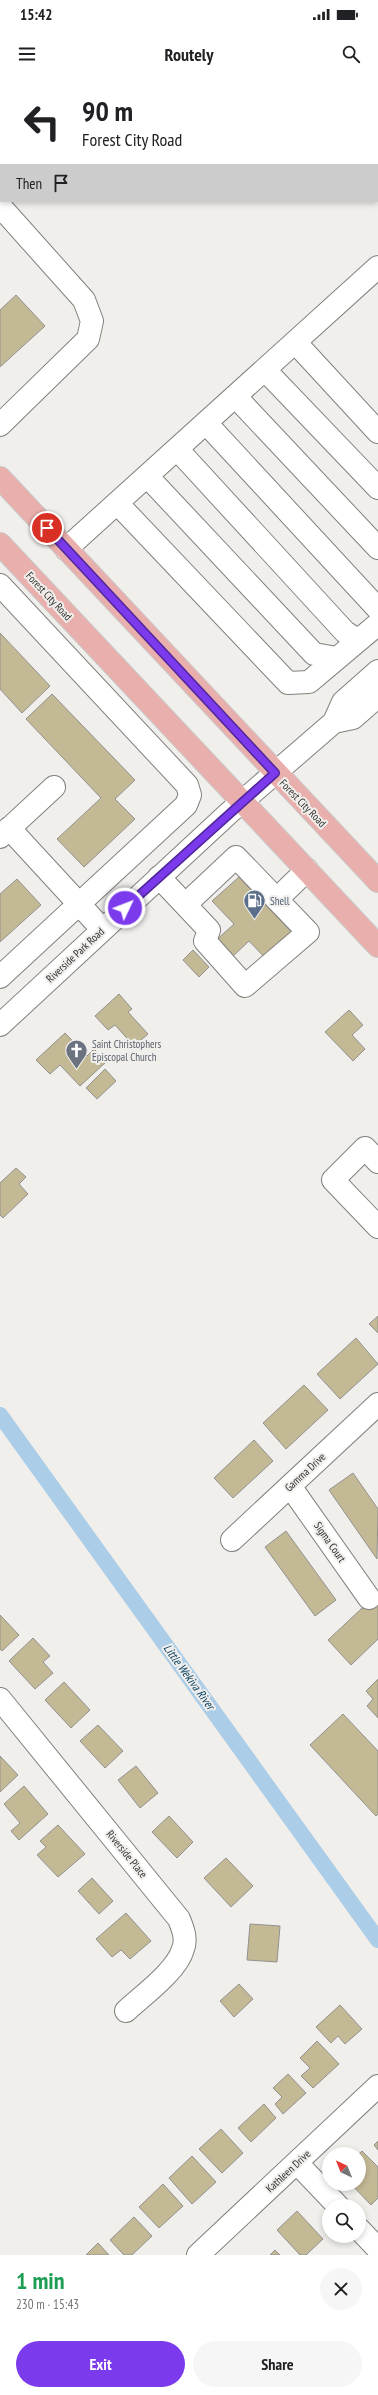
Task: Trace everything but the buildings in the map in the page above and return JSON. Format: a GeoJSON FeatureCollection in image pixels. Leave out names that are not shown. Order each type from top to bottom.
{"type":"FeatureCollection","features":[{"type":"Feature","properties":{"kind":"main road","name":"Forest City Road"},"geometry":{"type":"LineString","coordinates":[[0,478],[275,773],[378,881]]}},
{"type":"Feature","properties":{"kind":"main road","name":"Forest City Road"},"geometry":{"type":"LineString","coordinates":[[0,544],[378,946]]}},
{"type":"Feature","properties":{"kind":"street"},"geometry":{"type":"LineString","coordinates":[[0,206],[84,300],[92,321],[88,339],[0,425]]}},
{"type":"Feature","properties":{"kind":"street"},"geometry":{"type":"LineString","coordinates":[[66,549],[378,267]]}},
{"type":"Feature","properties":{"kind":"street"},"geometry":{"type":"LineString","coordinates":[[295,342],[378,432]]}},
{"type":"Feature","properties":{"kind":"street"},"geometry":{"type":"LineString","coordinates":[[265,370],[378,488]]}},
{"type":"Feature","properties":{"kind":"street"},"geometry":{"type":"LineString","coordinates":[[235,396],[378,548]]}},
{"type":"Feature","properties":{"kind":"street"},"geometry":{"type":"LineString","coordinates":[[206,423],[378,609]]}},
{"type":"Feature","properties":{"kind":"street"},"geometry":{"type":"LineString","coordinates":[[177,449],[345,632],[358,640]]}},
{"type":"Feature","properties":{"kind":"street"},"geometry":{"type":"LineString","coordinates":[[147,476],[314,654],[337,658]]}},
{"type":"Feature","properties":{"kind":"street"},"geometry":{"type":"LineString","coordinates":[[117,503],[288,683],[309,682],[378,624]]}},
{"type":"Feature","properties":{"kind":"street"},"geometry":{"type":"LineString","coordinates":[[0,585],[187,785],[190,795],[186,805],[0,977]]}},
{"type":"Feature","properties":{"kind":"street"},"geometry":{"type":"LineString","coordinates":[[334,722],[343,702],[378,670]]}},
{"type":"Feature","properties":{"kind":"street"},"geometry":{"type":"LineString","coordinates":[[334,722],[354,718],[378,696]]}},
{"type":"Feature","properties":{"kind":"street","name":"Riverside Park Road"},"geometry":{"type":"LineString","coordinates":[[0,1025],[241,802],[334,722]]}},
{"type":"Feature","properties":{"kind":"street"},"geometry":{"type":"LineString","coordinates":[[54,787],[5,833],[80,904],[102,929]]}},
{"type":"Feature","properties":{"kind":"street"},"geometry":{"type":"LineString","coordinates":[[159,877],[209,930],[205,941],[245,986],[308,932],[236,857],[186,904]]}},
{"type":"Feature","properties":{"kind":"street"},"geometry":{"type":"LineString","coordinates":[[277,899],[306,870]]}},
{"type":"Feature","properties":{"kind":"street"},"geometry":{"type":"LineString","coordinates":[[378,1162],[365,1148],[333,1180],[378,1227]]}},
{"type":"Feature","properties":{"kind":"street","name":"Gamma Drive"},"geometry":{"type":"LineString","coordinates":[[232,1540],[378,1404]]}},
{"type":"Feature","properties":{"kind":"street","name":"Sigma Court"},"geometry":{"type":"LineString","coordinates":[[290,1486],[369,1598]]}},
{"type":"Feature","properties":{"kind":"street","name":"Riverside Place"},"geometry":{"type":"LineString","coordinates":[[0,1699],[179,1919],[185,1935],[183,1950],[165,1975],[126,2011]]}},
{"type":"Feature","properties":{"kind":"street","name":"Kathleen Drive"},"geometry":{"type":"LineString","coordinates":[[198,2255],[378,2086]]}},
{"type":"Feature","properties":{"kind":"street"},"geometry":{"type":"LineString","coordinates":[[297,2163],[331,2199]]}},
{"type":"Feature","properties":{"kind":"street"},"geometry":{"type":"LineString","coordinates":[[366,2236],[378,2249]]}},
{"type":"Feature","properties":{"kind":"waterway","name":"Little Wekiva River"},"geometry":{"type":"LineString","coordinates":[[0,1415],[378,1940]]}},
{"type":"Feature","properties":{"kind":"place","name":"Shell"},"geometry":{"type":"Point","coordinates":[254,920]}},
{"type":"Feature","properties":{"kind":"place","name":"Saint Christophers Episcopal Church"},"geometry":{"type":"Point","coordinates":[76,1070]}},
{"type":"Feature","properties":{"kind":"route"},"geometry":{"type":"LineString","coordinates":[[47,528],[275,773],[125,908]]}}]}
